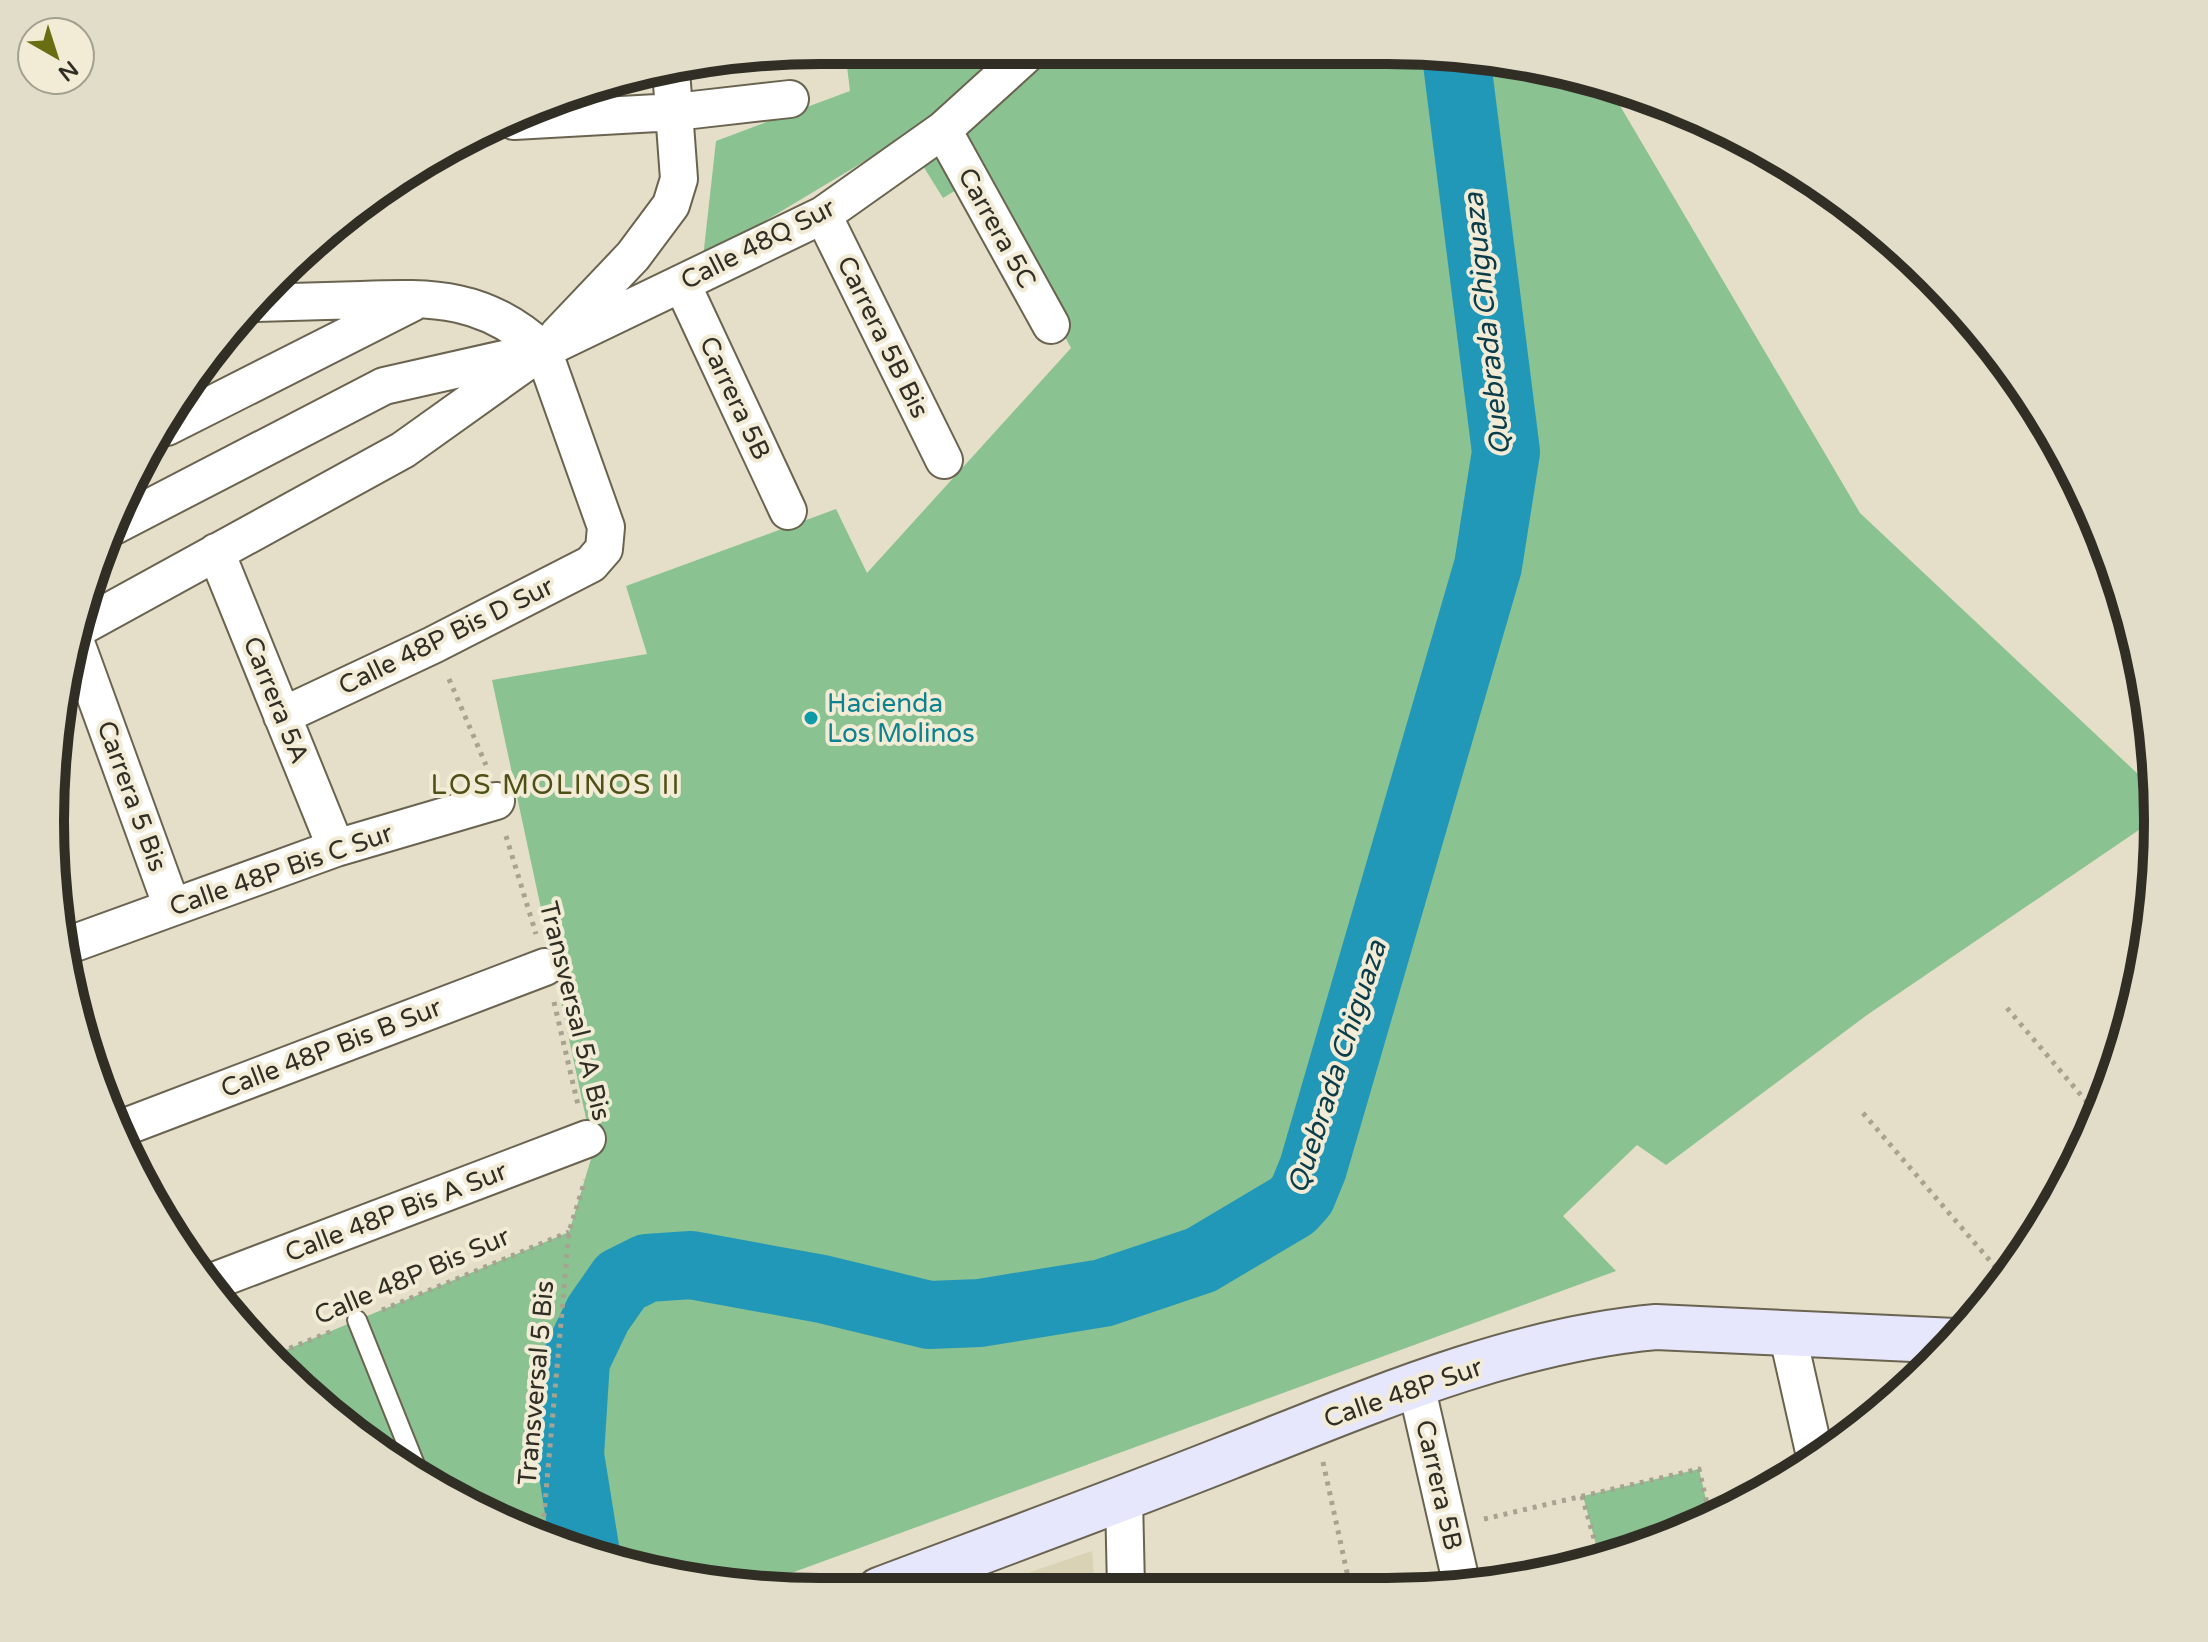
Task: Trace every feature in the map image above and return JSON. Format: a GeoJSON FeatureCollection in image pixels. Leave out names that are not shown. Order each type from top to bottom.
{"type":"FeatureCollection","features":[{"type":"Feature","properties":{"kind":"main road","name":"Calle 48P Sur"},"geometry":{"type":"LineString","coordinates":[[911,1578],[1416,1385],[1559,1341],[1610,1331],[1656,1327],[1937,1340]]}},
{"type":"Feature","properties":{"kind":"street","name":"Calle 48Q Sur"},"geometry":{"type":"LineString","coordinates":[[91,621],[403,450],[543,350],[823,215],[943,130],[1016,64]]}},
{"type":"Feature","properties":{"kind":"street"},"geometry":{"type":"LineString","coordinates":[[270,303],[423,298],[460,304],[496,316],[523,331],[543,350],[633,256],[671,205],[679,179],[672,79]]}},
{"type":"Feature","properties":{"kind":"street"},"geometry":{"type":"LineString","coordinates":[[537,120],[675,112],[790,99]]}},
{"type":"Feature","properties":{"kind":"street","name":"Carrera 5C"},"geometry":{"type":"LineString","coordinates":[[943,130],[1051,325]]}},
{"type":"Feature","properties":{"kind":"street","name":"Carrera 5B Bis"},"geometry":{"type":"LineString","coordinates":[[823,215],[944,460]]}},
{"type":"Feature","properties":{"kind":"street","name":"Carrera 5B"},"geometry":{"type":"LineString","coordinates":[[682,284],[788,511]]}},
{"type":"Feature","properties":{"kind":"street"},"geometry":{"type":"LineString","coordinates":[[178,421],[423,298]]}},
{"type":"Feature","properties":{"kind":"street","name":"Calle 48Q Sur"},"geometry":{"type":"LineString","coordinates":[[127,519],[384,386],[543,350]]}},
{"type":"Feature","properties":{"kind":"street","name":"Calle 48P Bis D Sur"},"geometry":{"type":"LineString","coordinates":[[282,716],[433,645],[591,564],[604,549],[606,527],[543,350]]}},
{"type":"Feature","properties":{"kind":"street","name":"Carrera 5A"},"geometry":{"type":"LineString","coordinates":[[216,552],[336,848]]}},
{"type":"Feature","properties":{"kind":"street","name":"Carrera 5 Bis"},"geometry":{"type":"LineString","coordinates":[[82,660],[172,907]]}},
{"type":"Feature","properties":{"kind":"street","name":"Calle 48P Bis C Sur"},"geometry":{"type":"LineString","coordinates":[[74,943],[336,848],[496,801]]}},
{"type":"Feature","properties":{"kind":"street","name":"Calle 48P Bis B Sur"},"geometry":{"type":"LineString","coordinates":[[128,1126],[545,967]]}},
{"type":"Feature","properties":{"kind":"street","name":"Calle 48P Bis A Sur"},"geometry":{"type":"LineString","coordinates":[[218,1279],[587,1139]]}},
{"type":"Feature","properties":{"kind":"street"},"geometry":{"type":"LineString","coordinates":[[1787,1332],[1813,1447]]}},
{"type":"Feature","properties":{"kind":"street","name":"Carrera 5B"},"geometry":{"type":"LineString","coordinates":[[1416,1385],[1459,1574]]}},
{"type":"Feature","properties":{"kind":"street"},"geometry":{"type":"LineString","coordinates":[[1124,1498],[1126,1578]]}},
{"type":"Feature","properties":{"kind":"lane"},"geometry":{"type":"LineString","coordinates":[[357,1320],[412,1458]]}},
{"type":"Feature","properties":{"kind":"path","name":"Transversal 5A Bis"},"geometry":{"type":"LineString","coordinates":[[433,645],[487,768],[545,967],[587,1139],[591,1159],[569,1232]]}},
{"type":"Feature","properties":{"kind":"path"},"geometry":{"type":"LineString","coordinates":[[2007,1008],[2089,1104]]}},
{"type":"Feature","properties":{"kind":"path"},"geometry":{"type":"LineString","coordinates":[[1863,1113],[1997,1269]]}},
{"type":"Feature","properties":{"kind":"path","name":"Calle 48P Bis Sur"},"geometry":{"type":"LineString","coordinates":[[282,1352],[569,1232]]}},
{"type":"Feature","properties":{"kind":"path","name":"Transversal 5 Bis"},"geometry":{"type":"LineString","coordinates":[[543,1525],[569,1232]]}},
{"type":"Feature","properties":{"kind":"path"},"geometry":{"type":"LineString","coordinates":[[1320,1447],[1348,1578]]}},
{"type":"Feature","properties":{"kind":"path"},"geometry":{"type":"LineString","coordinates":[[1449,1527],[1699,1469],[1708,1506]]}},
{"type":"Feature","properties":{"kind":"path"},"geometry":{"type":"LineString","coordinates":[[1582,1496],[1597,1548]]}},
{"type":"Feature","properties":{"kind":"shaded area"},"geometry":{"type":"Polygon","coordinates":[[[1092,1551],[1094,1578],[1013,1578],[1092,1551]]]}},
{"type":"Feature","properties":{"kind":"green space"},"geometry":{"type":"Polygon","coordinates":[[[847,64],[1387,64],[1486,70],[1617,100],[1860,513],[2142,778],[2144,827],[1867,1015],[1666,1165],[1637,1145],[1563,1216],[1616,1271],[782,1576],[722,1572],[625,1552],[531,1520],[442,1477],[360,1422],[282,1352],[569,1232],[591,1159],[590,1137],[492,680],[647,654],[626,586],[836,509],[867,573],[1071,348],[979,176],[943,198],[905,137],[703,258],[716,141],[850,91],[847,64]]]}},
{"type":"Feature","properties":{"kind":"green space"},"geometry":{"type":"Polygon","coordinates":[[[1699,1469],[1708,1506],[1597,1548],[1583,1496],[1699,1469]]]}},
{"type":"Feature","properties":{"kind":"waterway","name":"Quebrada Chiguaza"},"geometry":{"type":"LineString","coordinates":[[584,1540],[570,1455],[576,1360],[598,1314],[621,1281],[647,1268],[691,1265],[822,1289],[929,1315],[980,1313],[1103,1293],[1201,1260],[1292,1206],[1302,1195],[1313,1168],[1488,566],[1506,452],[1458,68]]}},
{"type":"Feature","properties":{"kind":"place","name":"Hacienda Los Molinos"},"geometry":{"type":"Point","coordinates":[811,718]}},
{"type":"Feature","properties":{"kind":"district","name":"LOS MOLINOS II"},"geometry":{"type":"Point","coordinates":[556,785]}}]}
